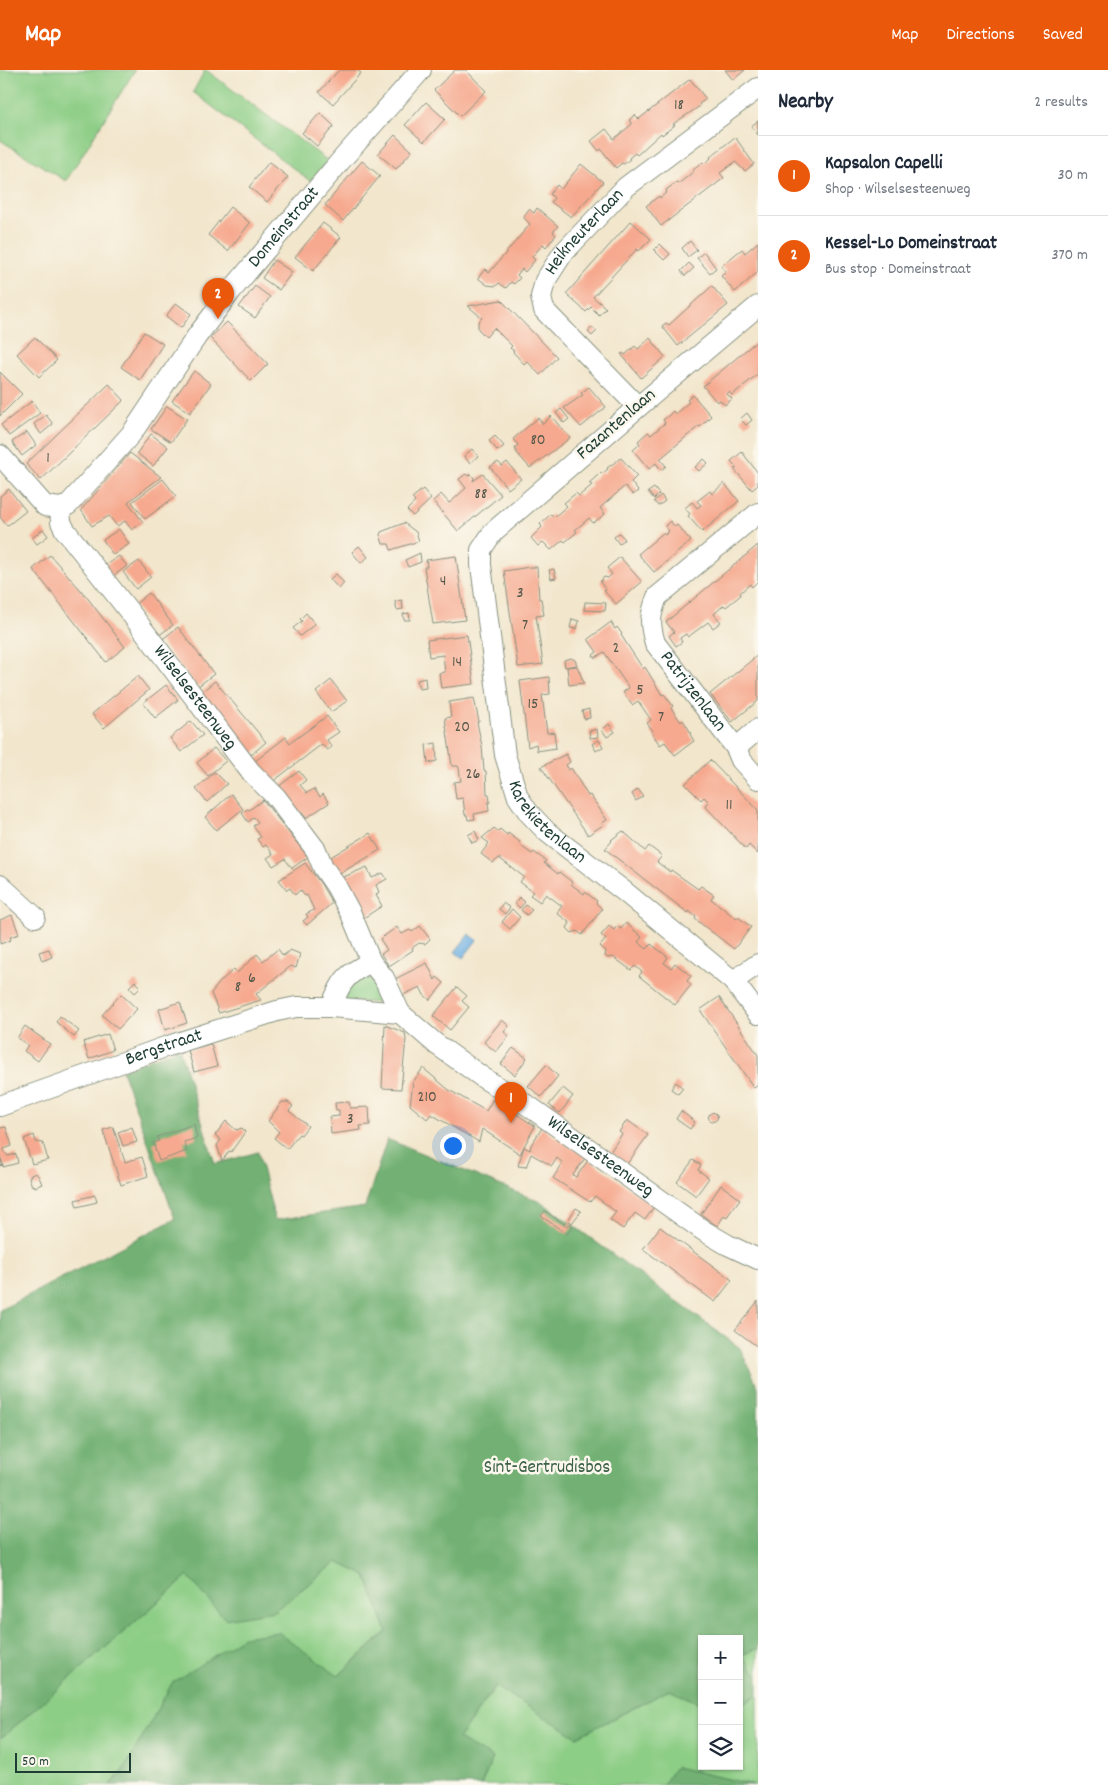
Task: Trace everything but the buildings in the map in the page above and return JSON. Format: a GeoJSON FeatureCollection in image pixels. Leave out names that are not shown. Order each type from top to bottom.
{"type":"FeatureCollection","features":[{"type":"Feature","properties":{"kind":"street","name":"Domeinstraat"},"geometry":{"type":"LineString","coordinates":[[60,508],[68,505],[132,433],[197,336],[231,291],[343,158],[421,70]]}},
{"type":"Feature","properties":{"kind":"street","name":"Heikneuterlaan"},"geometry":{"type":"LineString","coordinates":[[638,406],[544,310],[541,297],[545,281],[564,253],[626,187],[758,88]]}},
{"type":"Feature","properties":{"kind":"street","name":"Fazantenlaan"},"geometry":{"type":"LineString","coordinates":[[482,550],[493,532],[638,406],[758,306]]}},
{"type":"Feature","properties":{"kind":"street"},"geometry":{"type":"LineString","coordinates":[[0,455],[41,503],[50,508],[60,508]]}},
{"type":"Feature","properties":{"kind":"street","name":"Wilselsesteenweg"},"geometry":{"type":"LineString","coordinates":[[60,508],[61,522],[65,530],[250,771],[276,797],[316,850],[323,867],[351,914],[371,962],[384,978],[400,1013],[436,1044],[485,1079],[530,1107],[704,1230],[758,1259]]}},
{"type":"Feature","properties":{"kind":"street","name":"Patrijzenlaan"},"geometry":{"type":"LineString","coordinates":[[758,513],[658,597],[651,616],[650,627],[655,643],[736,748],[741,760],[758,779]]}},
{"type":"Feature","properties":{"kind":"street","name":"Karekietenlaan"},"geometry":{"type":"LineString","coordinates":[[482,550],[481,565],[505,755],[518,797],[528,814],[547,832],[625,892],[733,981],[758,1014]]}},
{"type":"Feature","properties":{"kind":"street"},"geometry":{"type":"LineString","coordinates":[[736,748],[758,729]]}},
{"type":"Feature","properties":{"kind":"street"},"geometry":{"type":"LineString","coordinates":[[3,893],[35,917]]}},
{"type":"Feature","properties":{"kind":"street"},"geometry":{"type":"LineString","coordinates":[[371,962],[353,971],[337,991],[331,1007],[400,1013]]}},
{"type":"Feature","properties":{"kind":"street"},"geometry":{"type":"LineString","coordinates":[[733,981],[758,964]]}},
{"type":"Feature","properties":{"kind":"street","name":"Bergstraat"},"geometry":{"type":"LineString","coordinates":[[0,1106],[168,1046],[259,1016],[296,1007],[331,1007]]}},
{"type":"Feature","properties":{"kind":"green space"},"geometry":{"type":"Polygon","coordinates":[[[0,70],[135,70],[66,181],[0,140],[0,70]]]}},
{"type":"Feature","properties":{"kind":"green space"},"geometry":{"type":"Polygon","coordinates":[[[205,70],[328,161],[310,181],[193,92],[205,70]]]}},
{"type":"Feature","properties":{"kind":"green space"},"geometry":{"type":"Polygon","coordinates":[[[375,979],[391,1003],[338,1001],[358,980],[375,979]]]}},
{"type":"Feature","properties":{"kind":"green space","name":"Sint-Gertrudisbos"},"geometry":{"type":"Polygon","coordinates":[[[179,1048],[215,1164],[258,1152],[275,1220],[365,1207],[387,1139],[543,1203],[740,1348],[758,1387],[758,1648],[743,1655],[743,1635],[698,1635],[698,1702],[669,1690],[577,1737],[495,1686],[458,1739],[493,1758],[481,1785],[111,1785],[126,1766],[172,1683],[243,1637],[278,1632],[338,1676],[387,1632],[366,1576],[337,1562],[274,1611],[225,1619],[188,1576],[0,1739],[0,1310],[175,1219],[122,1070],[179,1048]]]}},
{"type":"Feature","properties":{"kind":"green space"},"geometry":{"type":"Polygon","coordinates":[[[337,1562],[366,1576],[387,1631],[338,1676],[278,1633],[126,1766],[111,1785],[0,1785],[0,1739],[188,1576],[274,1611],[337,1562]]]}},
{"type":"Feature","properties":{"kind":"green space"},"geometry":{"type":"Polygon","coordinates":[[[758,1648],[758,1676],[743,1656],[743,1655],[758,1648]]]}},
{"type":"Feature","properties":{"kind":"green space","name":"Sint-Gertrudisbos"},"geometry":{"type":"Polygon","coordinates":[[[743,1656],[758,1676],[758,1694],[743,1704],[743,1656]]]}},
{"type":"Feature","properties":{"kind":"green space"},"geometry":{"type":"Polygon","coordinates":[[[496,1686],[577,1737],[669,1690],[698,1702],[698,1770],[743,1770],[743,1704],[758,1695],[758,1784],[754,1785],[675,1767],[663,1785],[481,1785],[493,1758],[458,1739],[496,1686]]]}},
{"type":"Feature","properties":{"kind":"green space"},"geometry":{"type":"Polygon","coordinates":[[[675,1767],[754,1785],[663,1785],[675,1767]]]}},
{"type":"Feature","properties":{"kind":"water"},"geometry":{"type":"Polygon","coordinates":[[[469,934],[477,940],[463,958],[455,952],[469,934]]]}},
{"type":"Feature","properties":{"kind":"place","name":"Kessel-Lo Domeinstraat"},"geometry":{"type":"Point","coordinates":[218,319]}},
{"type":"Feature","properties":{"kind":"place","name":"Kapsalon Capelli"},"geometry":{"type":"Point","coordinates":[511,1123]}}]}
